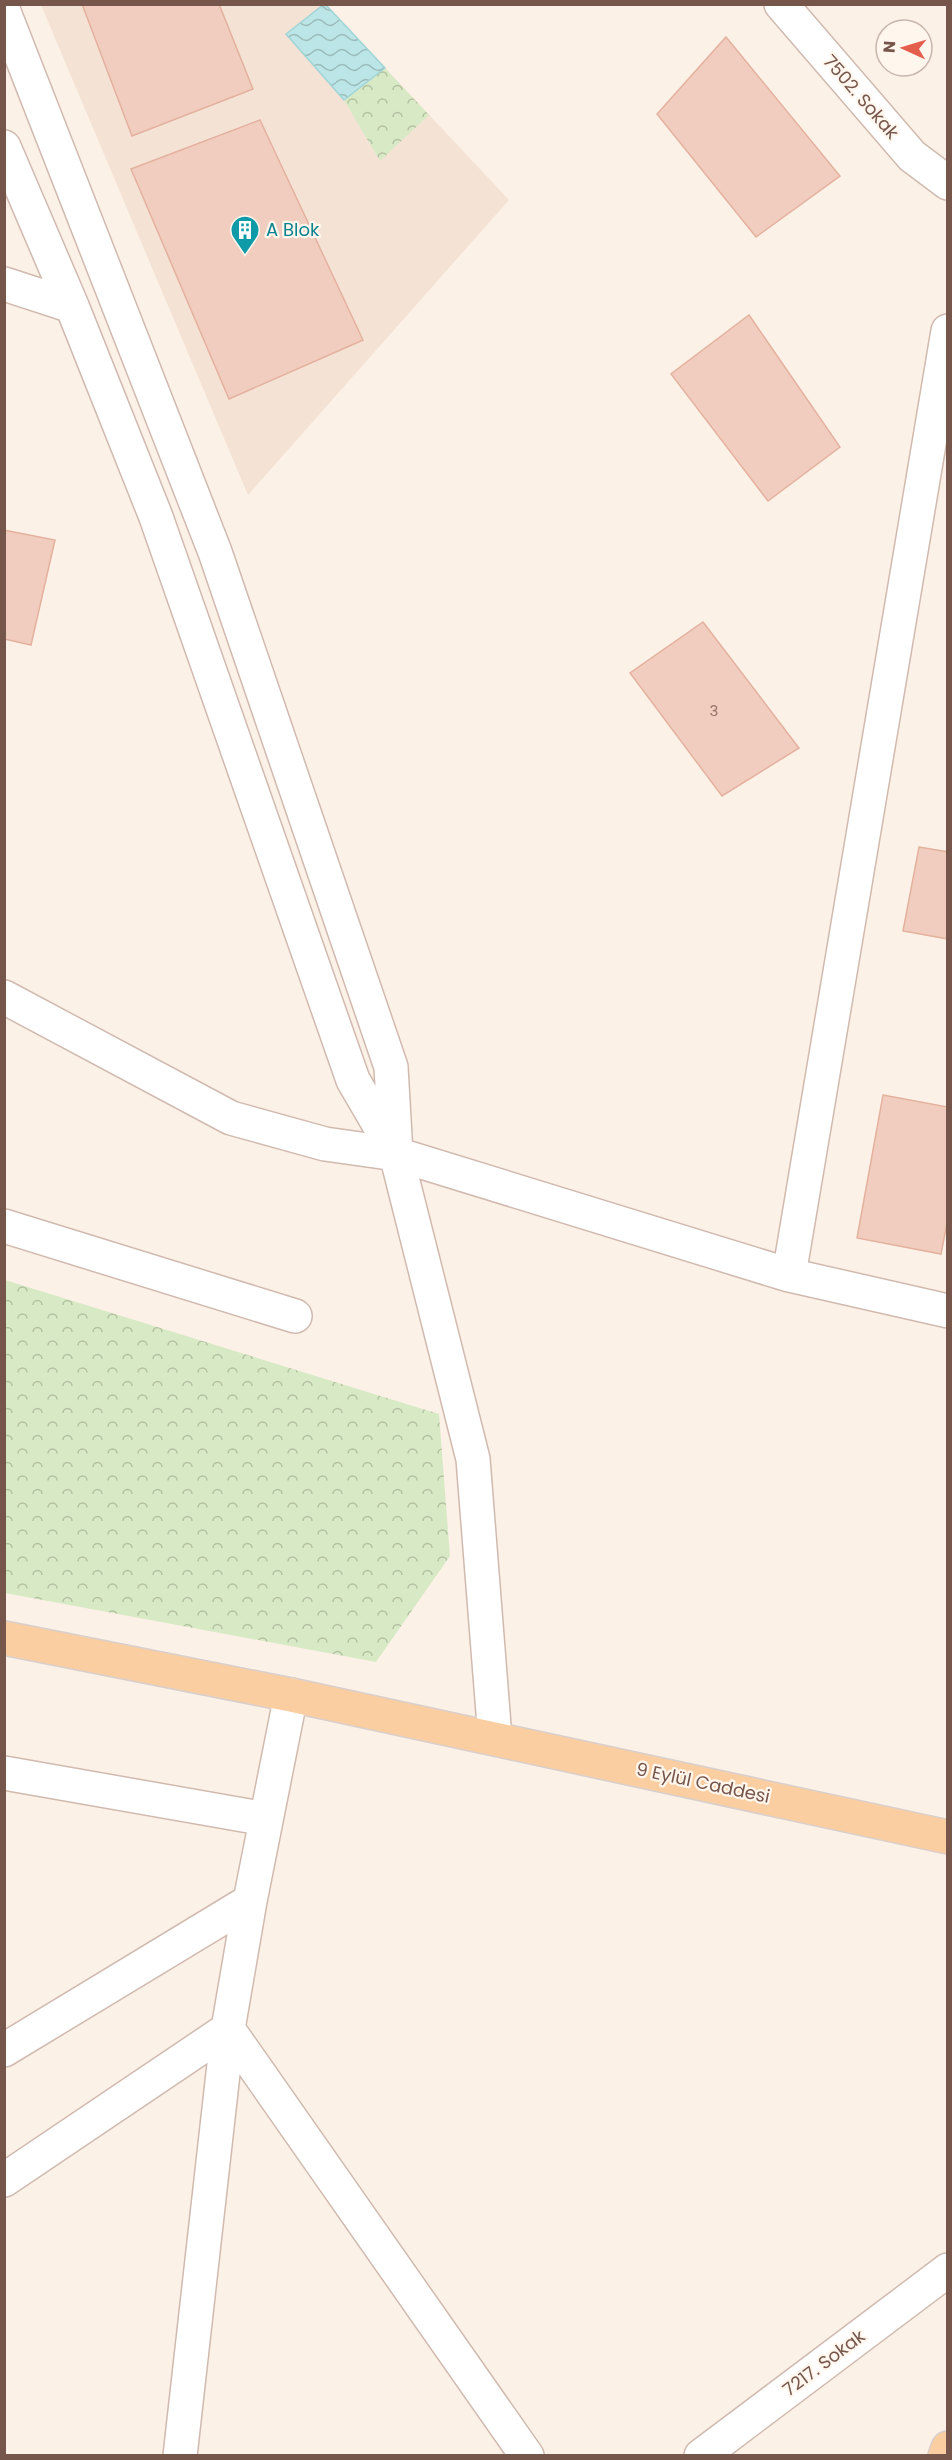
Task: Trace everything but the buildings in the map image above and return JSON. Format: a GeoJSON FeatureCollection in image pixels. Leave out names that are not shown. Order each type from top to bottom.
{"type":"FeatureCollection","features":[{"type":"Feature","properties":{"kind":"main road","name":"9 Eylül Caddesi"},"geometry":{"type":"LineString","coordinates":[[4,1638],[495,1738],[948,1837]]}},
{"type":"Feature","properties":{"kind":"main road","name":"9 Eylül Caddesi"},"geometry":{"type":"LineString","coordinates":[[912,1828],[948,1826]]}},
{"type":"Feature","properties":{"kind":"main road"},"geometry":{"type":"LineString","coordinates":[[945,2456],[948,2448]]}},
{"type":"Feature","properties":{"kind":"street","name":"7502. Sokak"},"geometry":{"type":"LineString","coordinates":[[780,4],[912,156],[948,183]]}},
{"type":"Feature","properties":{"kind":"street"},"geometry":{"type":"LineString","coordinates":[[4,12],[218,563],[390,1067],[396,1154],[473,1459],[495,1738]]}},
{"type":"Feature","properties":{"kind":"street"},"geometry":{"type":"LineString","coordinates":[[4,147],[72,306],[156,517],[353,1080],[396,1154]]}},
{"type":"Feature","properties":{"kind":"street"},"geometry":{"type":"LineString","coordinates":[[4,284],[72,306]]}},
{"type":"Feature","properties":{"kind":"street"},"geometry":{"type":"LineString","coordinates":[[789,1275],[948,331]]}},
{"type":"Feature","properties":{"kind":"street"},"geometry":{"type":"LineString","coordinates":[[4,997],[231,1118],[325,1144],[396,1154],[789,1275],[948,1311]]}},
{"type":"Feature","properties":{"kind":"street"},"geometry":{"type":"LineString","coordinates":[[4,1226],[295,1316]]}},
{"type":"Feature","properties":{"kind":"street"},"geometry":{"type":"LineString","coordinates":[[180,2456],[228,2029],[249,1901],[291,1695]]}},
{"type":"Feature","properties":{"kind":"street"},"geometry":{"type":"LineString","coordinates":[[4,1773],[266,1819]]}},
{"type":"Feature","properties":{"kind":"street"},"geometry":{"type":"LineString","coordinates":[[4,2050],[249,1901]]}},
{"type":"Feature","properties":{"kind":"street"},"geometry":{"type":"LineString","coordinates":[[4,2180],[228,2029]]}},
{"type":"Feature","properties":{"kind":"street"},"geometry":{"type":"LineString","coordinates":[[228,2029],[526,2456]]}},
{"type":"Feature","properties":{"kind":"street","name":"7217. Sokak"},"geometry":{"type":"LineString","coordinates":[[701,2456],[948,2270]]}},
{"type":"Feature","properties":{"kind":"shaded area"},"geometry":{"type":"Polygon","coordinates":[[[41,5],[326,5],[509,200],[248,495],[41,5]]]}},
{"type":"Feature","properties":{"kind":"green space"},"geometry":{"type":"Polygon","coordinates":[[[385,68],[429,115],[380,161],[344,100],[385,68]]]}},
{"type":"Feature","properties":{"kind":"green space"},"geometry":{"type":"Polygon","coordinates":[[[5,1280],[439,1414],[450,1556],[376,1662],[5,1593],[5,1280]]]}},
{"type":"Feature","properties":{"kind":"water"},"geometry":{"type":"Polygon","coordinates":[[[326,5],[385,68],[344,100],[286,34],[326,5]]]}},
{"type":"Feature","properties":{"kind":"place","name":"A Blok"},"geometry":{"type":"Point","coordinates":[245,256]}}]}
